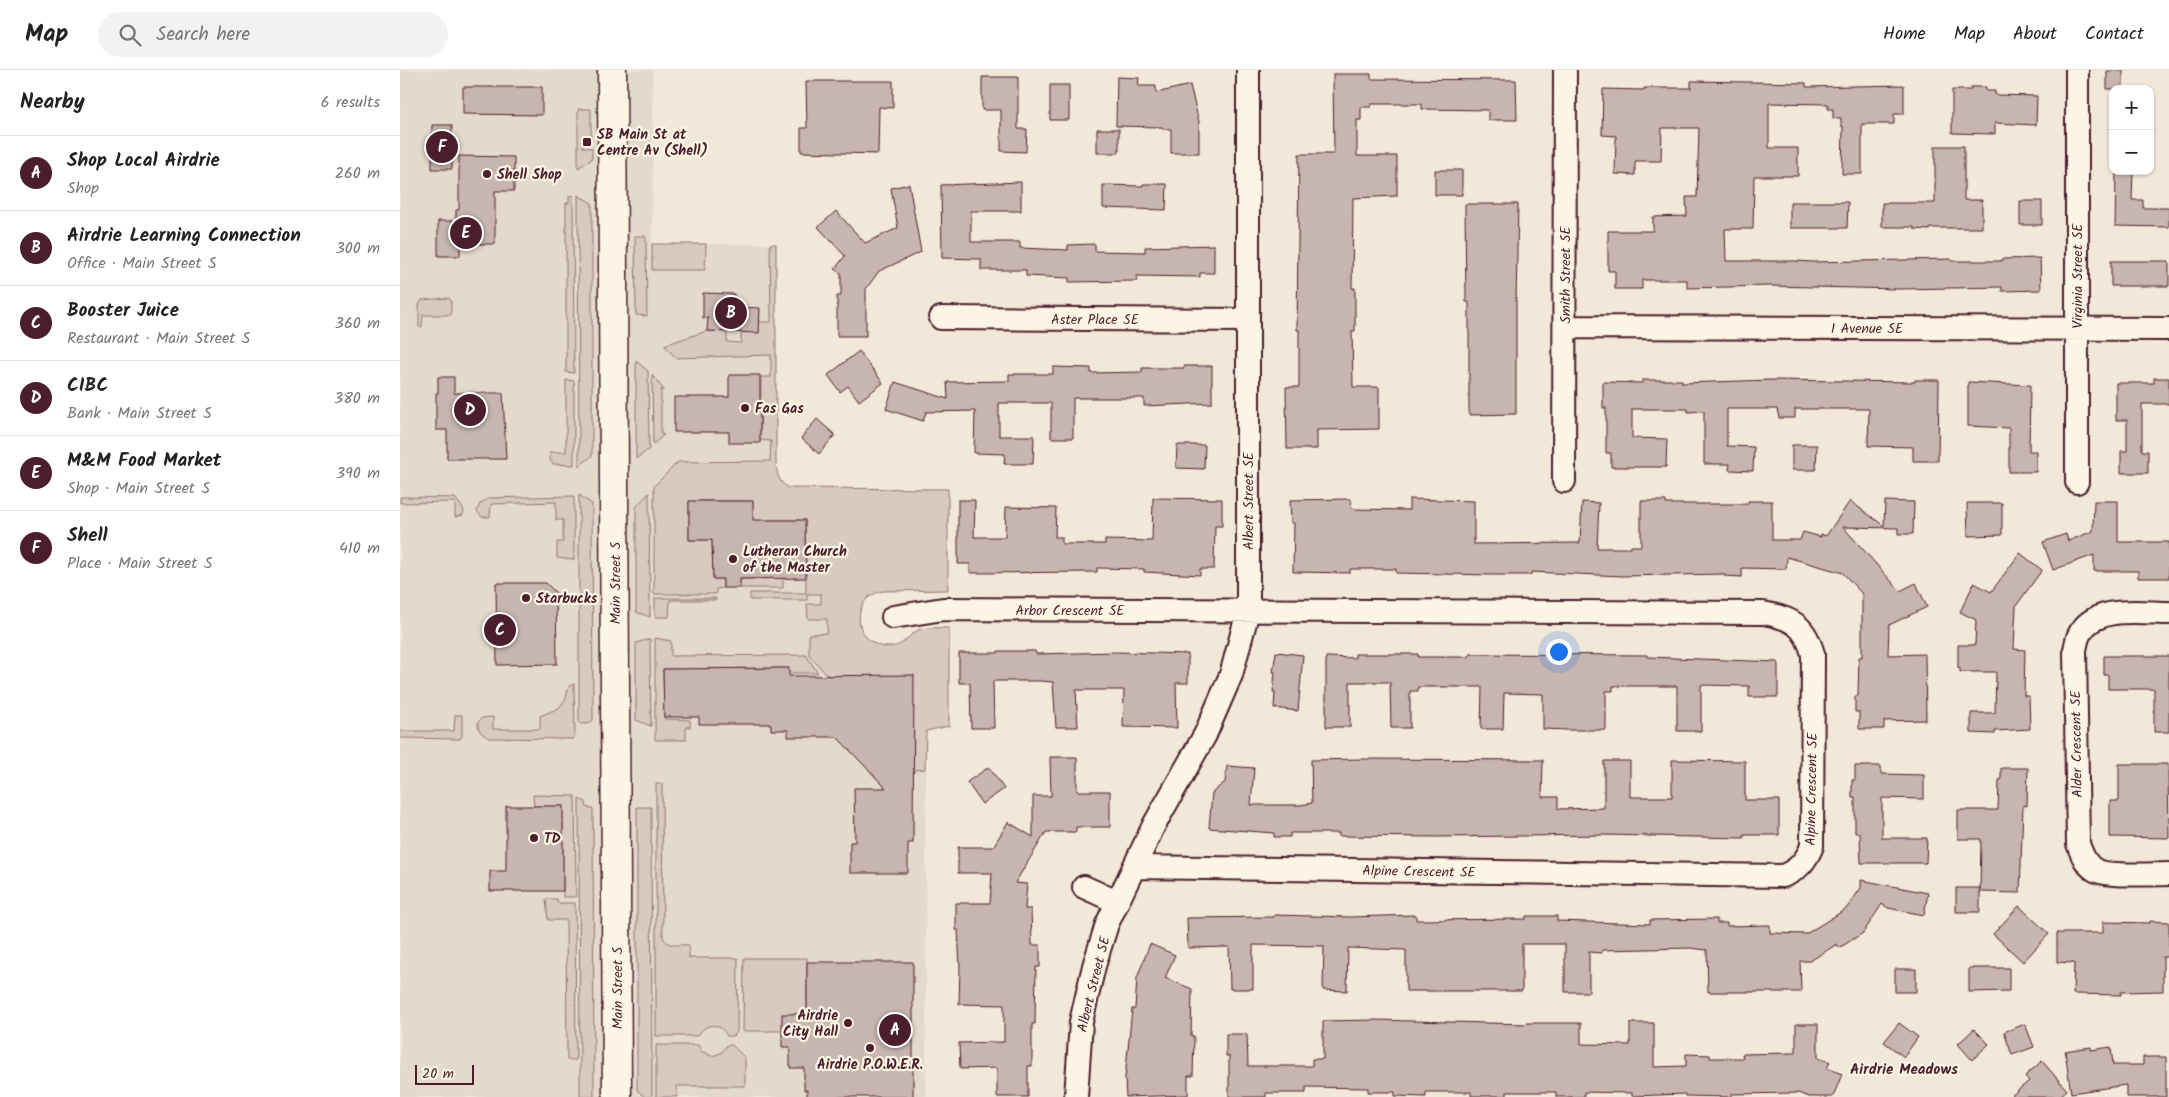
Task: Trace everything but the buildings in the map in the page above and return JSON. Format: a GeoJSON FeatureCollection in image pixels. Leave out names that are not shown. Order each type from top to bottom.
{"type":"FeatureCollection","features":[{"type":"Feature","properties":{"kind":"main road","name":"Main Street S"},"geometry":{"type":"LineString","coordinates":[[612,70],[617,1097]]}},
{"type":"Feature","properties":{"kind":"street","name":"Albert Street SE"},"geometry":{"type":"LineString","coordinates":[[1076,1097],[1080,1022],[1107,924],[1154,825],[1205,735],[1231,675],[1248,610],[1248,70]]}},
{"type":"Feature","properties":{"kind":"street","name":"Smith Street SE"},"geometry":{"type":"LineString","coordinates":[[1564,481],[1565,70]]}},
{"type":"Feature","properties":{"kind":"street","name":"Virginia Street SE"},"geometry":{"type":"LineString","coordinates":[[2077,70],[2077,482]]}},
{"type":"Feature","properties":{"kind":"street","name":"Aster Place SE"},"geometry":{"type":"LineString","coordinates":[[941,318],[1248,320]]}},
{"type":"Feature","properties":{"kind":"street","name":"1 Avenue SE"},"geometry":{"type":"LineString","coordinates":[[1565,328],[2169,329]]}},
{"type":"Feature","properties":{"kind":"street","name":"Arbor Crescent SE"},"geometry":{"type":"LineString","coordinates":[[892,617],[943,609],[1248,610]]}},
{"type":"Feature","properties":{"kind":"street","name":"Alpine Crescent SE"},"geometry":{"type":"LineString","coordinates":[[1134,866],[1783,876],[1792,872],[1808,857],[1812,846],[1813,654],[1809,637],[1798,626],[1782,617],[1753,613],[1248,610]]}},
{"type":"Feature","properties":{"kind":"street","name":"Alder Crescent SE"},"geometry":{"type":"LineString","coordinates":[[2169,613],[2118,613],[2102,616],[2089,623],[2080,634],[2075,650],[2078,844],[2087,864],[2102,874],[2169,874]]}},
{"type":"Feature","properties":{"kind":"street"},"geometry":{"type":"LineString","coordinates":[[1084,887],[1117,902]]}},
{"type":"Feature","properties":{"kind":"shaded area"},"geometry":{"type":"Polygon","coordinates":[[[400,70],[653,70],[652,244],[776,244],[776,462],[777,474],[781,483],[788,488],[948,489],[948,590],[883,591],[875,593],[863,603],[859,617],[861,630],[865,637],[878,646],[897,646],[917,630],[949,628],[949,726],[926,731],[926,1097],[400,1097],[400,70]]]}},
{"type":"Feature","properties":{"kind":"shaded area"},"geometry":{"type":"Polygon","coordinates":[[[578,109],[591,109],[591,138],[584,138],[583,147],[592,148],[592,159],[578,168],[578,109]]]}},
{"type":"Feature","properties":{"kind":"shaded area"},"geometry":{"type":"Polygon","coordinates":[[[573,195],[574,373],[566,372],[566,203],[569,203],[569,196],[573,195]]]}},
{"type":"Feature","properties":{"kind":"shaded area"},"geometry":{"type":"Polygon","coordinates":[[[578,195],[592,203],[592,456],[579,466],[578,195]]]}},
{"type":"Feature","properties":{"kind":"shaded area"},"geometry":{"type":"Polygon","coordinates":[[[635,236],[645,236],[646,239],[647,316],[636,315],[635,236]]]}},
{"type":"Feature","properties":{"kind":"shaded area"},"geometry":{"type":"Polygon","coordinates":[[[652,244],[706,244],[705,270],[652,270],[652,244]]]}},
{"type":"Feature","properties":{"kind":"shaded area"},"geometry":{"type":"Polygon","coordinates":[[[770,244],[776,244],[776,462],[782,483],[788,488],[948,489],[948,590],[883,591],[866,600],[860,614],[862,630],[866,636],[872,642],[887,647],[900,645],[914,632],[921,629],[949,628],[949,726],[926,731],[925,769],[913,770],[809,655],[809,634],[827,633],[827,619],[808,619],[807,604],[821,604],[821,594],[807,594],[807,600],[750,600],[750,593],[806,593],[805,520],[768,520],[783,578],[783,588],[740,588],[740,579],[753,579],[753,501],[689,501],[689,540],[712,540],[713,579],[723,579],[723,588],[716,589],[716,594],[654,594],[654,486],[678,462],[770,461],[771,441],[760,440],[761,377],[771,377],[771,355],[676,358],[664,345],[707,331],[727,332],[727,342],[741,343],[741,332],[759,322],[771,322],[770,244]]]}},
{"type":"Feature","properties":{"kind":"shaded area"},"geometry":{"type":"Polygon","coordinates":[[[449,298],[451,301],[451,315],[423,315],[422,327],[419,327],[419,305],[422,300],[449,298]]]}},
{"type":"Feature","properties":{"kind":"shaded area"},"geometry":{"type":"Polygon","coordinates":[[[636,361],[648,371],[649,449],[636,459],[636,361]]]}},
{"type":"Feature","properties":{"kind":"shaded area"},"geometry":{"type":"Polygon","coordinates":[[[652,375],[664,390],[661,390],[661,434],[664,435],[653,444],[652,375]]]}},
{"type":"Feature","properties":{"kind":"shaded area"},"geometry":{"type":"Polygon","coordinates":[[[566,380],[574,381],[574,465],[553,464],[550,460],[550,452],[566,452],[566,380]]]}},
{"type":"Feature","properties":{"kind":"shaded area"},"geometry":{"type":"Polygon","coordinates":[[[649,493],[650,617],[636,612],[636,507],[649,493]]]}},
{"type":"Feature","properties":{"kind":"shaded area"},"geometry":{"type":"Polygon","coordinates":[[[579,495],[592,504],[593,720],[585,724],[579,723],[579,495]]]}},
{"type":"Feature","properties":{"kind":"shaded area"},"geometry":{"type":"Polygon","coordinates":[[[574,496],[574,560],[557,558],[557,542],[563,542],[563,520],[556,520],[556,502],[491,504],[490,517],[482,517],[477,511],[480,504],[489,498],[574,496]]]}},
{"type":"Feature","properties":{"kind":"shaded area"},"geometry":{"type":"Polygon","coordinates":[[[400,497],[455,498],[464,510],[463,515],[455,517],[455,502],[400,503],[400,497]]]}},
{"type":"Feature","properties":{"kind":"shaded area"},"geometry":{"type":"Polygon","coordinates":[[[655,598],[716,598],[716,600],[670,600],[669,617],[655,617],[655,598]]]}},
{"type":"Feature","properties":{"kind":"shaded area"},"geometry":{"type":"Polygon","coordinates":[[[655,638],[671,641],[671,656],[806,655],[818,673],[789,673],[788,668],[663,669],[664,719],[690,720],[690,727],[686,727],[686,740],[655,740],[655,638]]]}},
{"type":"Feature","properties":{"kind":"shaded area"},"geometry":{"type":"Polygon","coordinates":[[[650,639],[651,726],[636,720],[636,643],[650,639]]]}},
{"type":"Feature","properties":{"kind":"shaded area"},"geometry":{"type":"Polygon","coordinates":[[[574,684],[575,735],[573,739],[489,738],[479,730],[478,722],[482,718],[493,717],[493,729],[540,729],[540,716],[559,708],[566,698],[569,686],[574,684]]]}},
{"type":"Feature","properties":{"kind":"shaded area"},"geometry":{"type":"Polygon","coordinates":[[[455,715],[462,715],[462,736],[460,739],[400,738],[400,731],[454,731],[455,715]]]}},
{"type":"Feature","properties":{"kind":"shaded area"},"geometry":{"type":"Polygon","coordinates":[[[656,784],[662,784],[663,937],[671,944],[689,945],[689,958],[738,958],[737,1032],[733,1036],[727,1036],[717,1026],[708,1026],[698,1036],[656,1036],[656,784]]]}},
{"type":"Feature","properties":{"kind":"shaded area"},"geometry":{"type":"Polygon","coordinates":[[[533,795],[575,796],[576,897],[563,897],[563,806],[534,806],[533,795]]]}},
{"type":"Feature","properties":{"kind":"shaded area"},"geometry":{"type":"Polygon","coordinates":[[[579,799],[586,802],[587,808],[593,808],[594,1097],[580,1097],[579,799]]]}},
{"type":"Feature","properties":{"kind":"shaded area"},"geometry":{"type":"Polygon","coordinates":[[[637,807],[651,807],[652,1097],[645,1097],[637,1090],[637,807]]]}},
{"type":"Feature","properties":{"kind":"shaded area"},"geometry":{"type":"Polygon","coordinates":[[[546,899],[557,899],[558,903],[575,903],[576,1060],[567,1060],[566,920],[548,920],[546,899]]]}},
{"type":"Feature","properties":{"kind":"shaded area"},"geometry":{"type":"Polygon","coordinates":[[[744,958],[807,958],[807,1014],[782,1031],[743,1031],[744,958]]]}},
{"type":"Feature","properties":{"kind":"shaded area"},"geometry":{"type":"Polygon","coordinates":[[[656,1045],[698,1045],[701,1051],[712,1056],[721,1053],[727,1045],[732,1045],[745,1058],[745,1086],[677,1086],[677,1097],[656,1097],[656,1045]]]}},
{"type":"Feature","properties":{"kind":"place","name":"SB Main St at Centre Av (Shell)"},"geometry":{"type":"Point","coordinates":[587,142]}},
{"type":"Feature","properties":{"kind":"place","name":"Shell"},"geometry":{"type":"Point","coordinates":[442,147]}},
{"type":"Feature","properties":{"kind":"place","name":"Shell Shop"},"geometry":{"type":"Point","coordinates":[487,174]}},
{"type":"Feature","properties":{"kind":"place","name":"M&M Food Market"},"geometry":{"type":"Point","coordinates":[466,233]}},
{"type":"Feature","properties":{"kind":"place","name":"Airdrie Learning Connection"},"geometry":{"type":"Point","coordinates":[731,313]}},
{"type":"Feature","properties":{"kind":"place","name":"Fas Gas"},"geometry":{"type":"Point","coordinates":[745,408]}},
{"type":"Feature","properties":{"kind":"place","name":"CIBC"},"geometry":{"type":"Point","coordinates":[470,410]}},
{"type":"Feature","properties":{"kind":"place","name":"Lutheran Church of the Master"},"geometry":{"type":"Point","coordinates":[733,559]}},
{"type":"Feature","properties":{"kind":"place","name":"Starbucks"},"geometry":{"type":"Point","coordinates":[526,598]}},
{"type":"Feature","properties":{"kind":"place","name":"Booster Juice"},"geometry":{"type":"Point","coordinates":[500,630]}},
{"type":"Feature","properties":{"kind":"place","name":"TD"},"geometry":{"type":"Point","coordinates":[534,838]}},
{"type":"Feature","properties":{"kind":"place","name":"Airdrie City Hall"},"geometry":{"type":"Point","coordinates":[848,1023]}},
{"type":"Feature","properties":{"kind":"place","name":"Shop Local Airdrie"},"geometry":{"type":"Point","coordinates":[895,1030]}},
{"type":"Feature","properties":{"kind":"place","name":"Airdrie P.O.W.E.R."},"geometry":{"type":"Point","coordinates":[870,1048]}},
{"type":"Feature","properties":{"kind":"district","name":"Airdrie Meadows"},"geometry":{"type":"Point","coordinates":[1904,1069]}}]}
